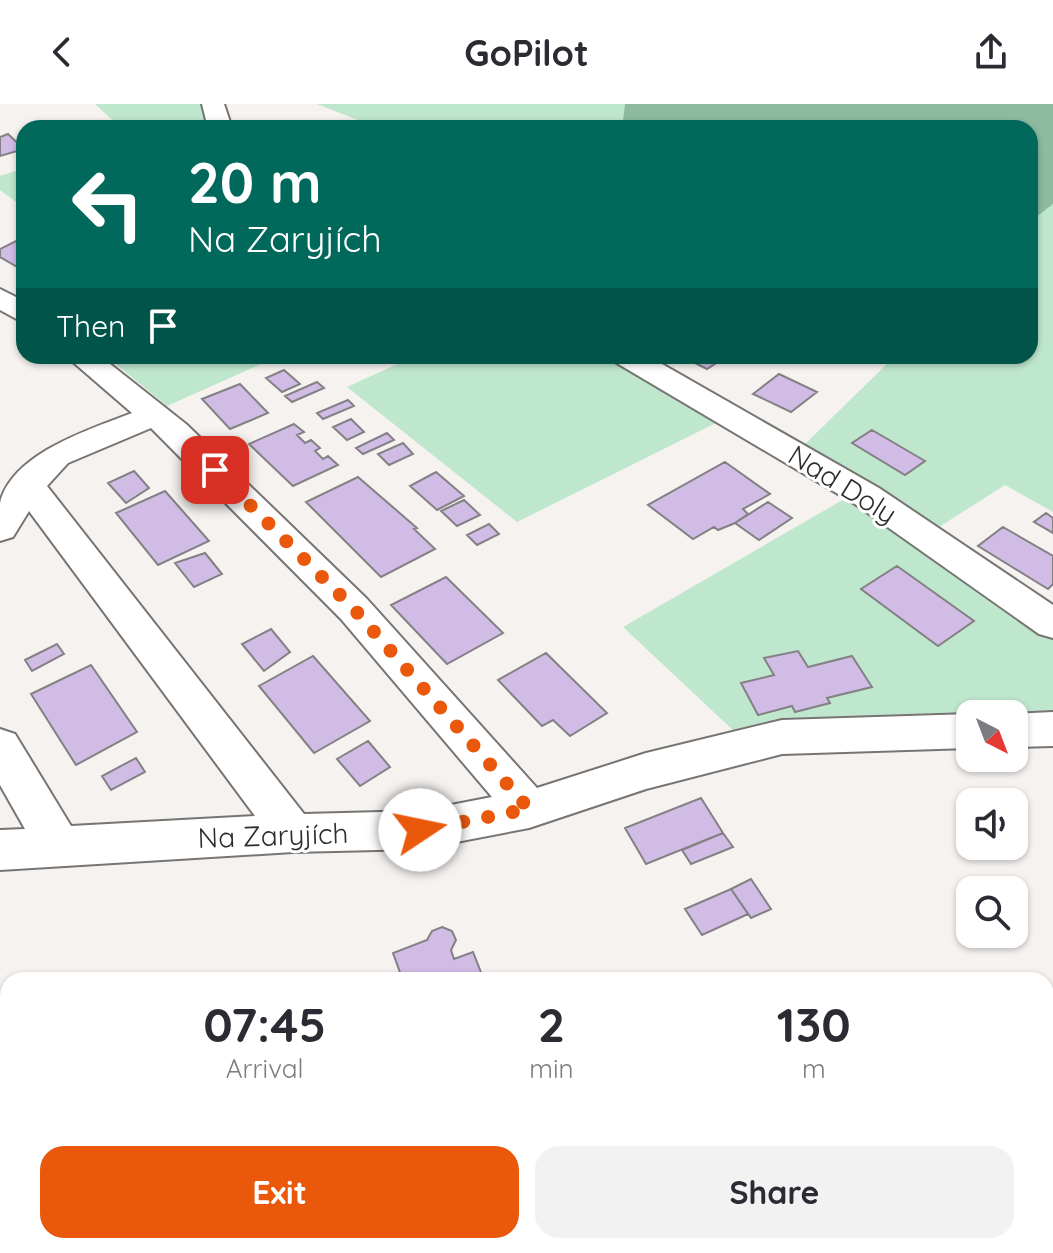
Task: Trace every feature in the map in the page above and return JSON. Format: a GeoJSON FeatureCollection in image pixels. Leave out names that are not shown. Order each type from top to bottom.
{"type":"FeatureCollection","features":[{"type":"Feature","properties":{"kind":"street"},"geometry":{"type":"LineString","coordinates":[[91,364],[155,415],[354,609],[529,809],[646,771],[782,737],[956,731]]}},
{"type":"Feature","properties":{"kind":"street","name":"Nad Doly"},"geometry":{"type":"LineString","coordinates":[[640,364],[867,496],[1053,624]]}},
{"type":"Feature","properties":{"kind":"street"},"geometry":{"type":"LineString","coordinates":[[0,529],[28,485],[56,456],[155,415]]}},
{"type":"Feature","properties":{"kind":"street"},"geometry":{"type":"LineString","coordinates":[[28,485],[293,833]]}},
{"type":"Feature","properties":{"kind":"street"},"geometry":{"type":"LineString","coordinates":[[1028,730],[1053,729]]}},
{"type":"Feature","properties":{"kind":"street"},"geometry":{"type":"LineString","coordinates":[[0,746],[57,844]]}},
{"type":"Feature","properties":{"kind":"street","name":"Na Zaryjích"},"geometry":{"type":"LineString","coordinates":[[0,850],[57,844],[420,830],[529,809]]}},
{"type":"Feature","properties":{"kind":"green space"},"geometry":{"type":"Polygon","coordinates":[[[95,104],[201,104],[206,120],[112,120],[95,104]]]}},
{"type":"Feature","properties":{"kind":"green space"},"geometry":{"type":"Polygon","coordinates":[[[317,104],[625,104],[623,120],[358,120],[317,104]]]}},
{"type":"Feature","properties":{"kind":"green space"},"geometry":{"type":"Polygon","coordinates":[[[625,104],[1053,104],[1053,204],[1038,216],[1038,120],[623,120],[625,104]]]}},
{"type":"Feature","properties":{"kind":"green space"},"geometry":{"type":"Polygon","coordinates":[[[16,171],[16,202],[0,190],[0,176],[16,171]]]}},
{"type":"Feature","properties":{"kind":"green space"},"geometry":{"type":"Polygon","coordinates":[[[1053,204],[1053,512],[1005,485],[936,529],[802,447],[887,364],[1038,364],[1038,216],[1053,204]]]}},
{"type":"Feature","properties":{"kind":"green space"},"geometry":{"type":"Polygon","coordinates":[[[116,364],[261,364],[167,406],[116,364]]]}},
{"type":"Feature","properties":{"kind":"green space"},"geometry":{"type":"Polygon","coordinates":[[[397,364],[618,364],[718,422],[517,522],[347,387],[397,364]]]}},
{"type":"Feature","properties":{"kind":"green space"},"geometry":{"type":"Polygon","coordinates":[[[846,498],[1053,637],[1053,716],[1028,715],[1028,700],[956,700],[956,715],[736,733],[623,627],[846,498]]]}},
{"type":"Feature","properties":{"kind":"building"},"geometry":{"type":"Polygon","coordinates":[[[8,134],[16,142],[16,151],[0,156],[0,137],[8,134]]]}},
{"type":"Feature","properties":{"kind":"building"},"geometry":{"type":"Polygon","coordinates":[[[16,241],[16,266],[0,257],[0,249],[16,241]]]}},
{"type":"Feature","properties":{"kind":"building"},"geometry":{"type":"Polygon","coordinates":[[[697,364],[715,364],[707,369],[697,364]]]}},
{"type":"Feature","properties":{"kind":"building"},"geometry":{"type":"Polygon","coordinates":[[[284,370],[300,384],[282,392],[266,378],[284,370]]]}},
{"type":"Feature","properties":{"kind":"building"},"geometry":{"type":"Polygon","coordinates":[[[779,374],[817,392],[791,412],[753,394],[779,374]]]}},
{"type":"Feature","properties":{"kind":"building"},"geometry":{"type":"Polygon","coordinates":[[[317,382],[324,388],[292,402],[285,396],[317,382]]]}},
{"type":"Feature","properties":{"kind":"building"},"geometry":{"type":"Polygon","coordinates":[[[240,384],[268,413],[230,429],[202,399],[240,384]]]}},
{"type":"Feature","properties":{"kind":"building"},"geometry":{"type":"Polygon","coordinates":[[[348,400],[354,406],[323,419],[317,413],[348,400]]]}},
{"type":"Feature","properties":{"kind":"building"},"geometry":{"type":"Polygon","coordinates":[[[351,419],[364,432],[347,440],[333,427],[351,419]]]}},
{"type":"Feature","properties":{"kind":"building"},"geometry":{"type":"Polygon","coordinates":[[[294,424],[304,432],[297,435],[305,443],[311,440],[320,448],[315,451],[323,459],[328,456],[338,465],[293,486],[249,444],[294,424]]]}},
{"type":"Feature","properties":{"kind":"building"},"geometry":{"type":"Polygon","coordinates":[[[872,430],[925,461],[905,475],[852,443],[872,430]]]}},
{"type":"Feature","properties":{"kind":"building"},"geometry":{"type":"Polygon","coordinates":[[[387,433],[394,440],[363,454],[356,448],[387,433]]]}},
{"type":"Feature","properties":{"kind":"building"},"geometry":{"type":"Polygon","coordinates":[[[403,443],[413,454],[389,465],[378,454],[403,443]]]}},
{"type":"Feature","properties":{"kind":"building"},"geometry":{"type":"Polygon","coordinates":[[[725,462],[770,494],[743,509],[748,514],[735,523],[718,530],[714,527],[693,539],[648,505],[725,462]]]}},
{"type":"Feature","properties":{"kind":"building"},"geometry":{"type":"Polygon","coordinates":[[[134,471],[149,488],[126,503],[108,483],[134,471]]]}},
{"type":"Feature","properties":{"kind":"building"},"geometry":{"type":"Polygon","coordinates":[[[436,472],[464,496],[437,510],[410,486],[436,472]]]}},
{"type":"Feature","properties":{"kind":"building"},"geometry":{"type":"Polygon","coordinates":[[[358,477],[417,528],[414,529],[435,549],[381,577],[306,502],[358,477]]]}},
{"type":"Feature","properties":{"kind":"building"},"geometry":{"type":"Polygon","coordinates":[[[165,491],[209,541],[158,565],[116,513],[165,491]]]}},
{"type":"Feature","properties":{"kind":"building"},"geometry":{"type":"Polygon","coordinates":[[[464,500],[480,515],[457,526],[441,511],[464,500]]]}},
{"type":"Feature","properties":{"kind":"building"},"geometry":{"type":"Polygon","coordinates":[[[768,502],[792,518],[759,540],[735,523],[768,502]]]}},
{"type":"Feature","properties":{"kind":"building"},"geometry":{"type":"Polygon","coordinates":[[[1046,513],[1053,518],[1053,533],[1034,522],[1046,513]]]}},
{"type":"Feature","properties":{"kind":"building"},"geometry":{"type":"Polygon","coordinates":[[[489,524],[499,534],[477,545],[467,535],[489,524]]]}},
{"type":"Feature","properties":{"kind":"building"},"geometry":{"type":"Polygon","coordinates":[[[1003,527],[1053,556],[1053,584],[1048,589],[978,546],[1003,527]]]}},
{"type":"Feature","properties":{"kind":"building"},"geometry":{"type":"Polygon","coordinates":[[[205,553],[222,574],[194,587],[175,563],[205,553]]]}},
{"type":"Feature","properties":{"kind":"building"},"geometry":{"type":"Polygon","coordinates":[[[897,566],[974,621],[938,646],[861,589],[897,566]]]}},
{"type":"Feature","properties":{"kind":"building"},"geometry":{"type":"Polygon","coordinates":[[[446,577],[503,633],[447,664],[391,605],[446,577]]]}},
{"type":"Feature","properties":{"kind":"building"},"geometry":{"type":"Polygon","coordinates":[[[271,629],[290,652],[264,671],[242,644],[271,629]]]}},
{"type":"Feature","properties":{"kind":"building"},"geometry":{"type":"Polygon","coordinates":[[[57,644],[64,654],[32,671],[25,660],[57,644]]]}},
{"type":"Feature","properties":{"kind":"building"},"geometry":{"type":"Polygon","coordinates":[[[798,651],[808,667],[852,656],[872,687],[827,698],[830,703],[795,712],[792,706],[758,715],[741,683],[774,675],[764,658],[798,651]]]}},
{"type":"Feature","properties":{"kind":"building"},"geometry":{"type":"Polygon","coordinates":[[[546,653],[607,713],[570,736],[553,720],[542,726],[498,680],[546,653]]]}},
{"type":"Feature","properties":{"kind":"building"},"geometry":{"type":"Polygon","coordinates":[[[313,656],[370,721],[314,753],[259,686],[313,656]]]}},
{"type":"Feature","properties":{"kind":"building"},"geometry":{"type":"Polygon","coordinates":[[[91,665],[137,732],[76,765],[31,694],[91,665]]]}},
{"type":"Feature","properties":{"kind":"building"},"geometry":{"type":"Polygon","coordinates":[[[368,741],[390,767],[360,786],[337,759],[368,741]]]}},
{"type":"Feature","properties":{"kind":"building"},"geometry":{"type":"Polygon","coordinates":[[[136,758],[145,772],[111,790],[102,776],[136,758]]]}},
{"type":"Feature","properties":{"kind":"building"},"geometry":{"type":"Polygon","coordinates":[[[701,798],[723,833],[646,864],[625,828],[701,798]]]}},
{"type":"Feature","properties":{"kind":"building"},"geometry":{"type":"Polygon","coordinates":[[[723,833],[733,847],[691,864],[682,850],[723,833]]]}},
{"type":"Feature","properties":{"kind":"building"},"geometry":{"type":"Polygon","coordinates":[[[751,879],[771,909],[751,918],[731,889],[751,879]]]}},
{"type":"Feature","properties":{"kind":"building"},"geometry":{"type":"Polygon","coordinates":[[[731,889],[748,914],[702,935],[685,909],[731,889]]]}},
{"type":"Feature","properties":{"kind":"building"},"geometry":{"type":"Polygon","coordinates":[[[442,927],[452,931],[456,940],[451,950],[454,959],[473,952],[481,972],[400,972],[393,953],[427,940],[432,931],[442,927]]]}},
{"type":"Feature","properties":{"kind":"route"},"geometry":{"type":"LineString","coordinates":[[215,470],[354,609],[529,809],[420,830]]}}]}
